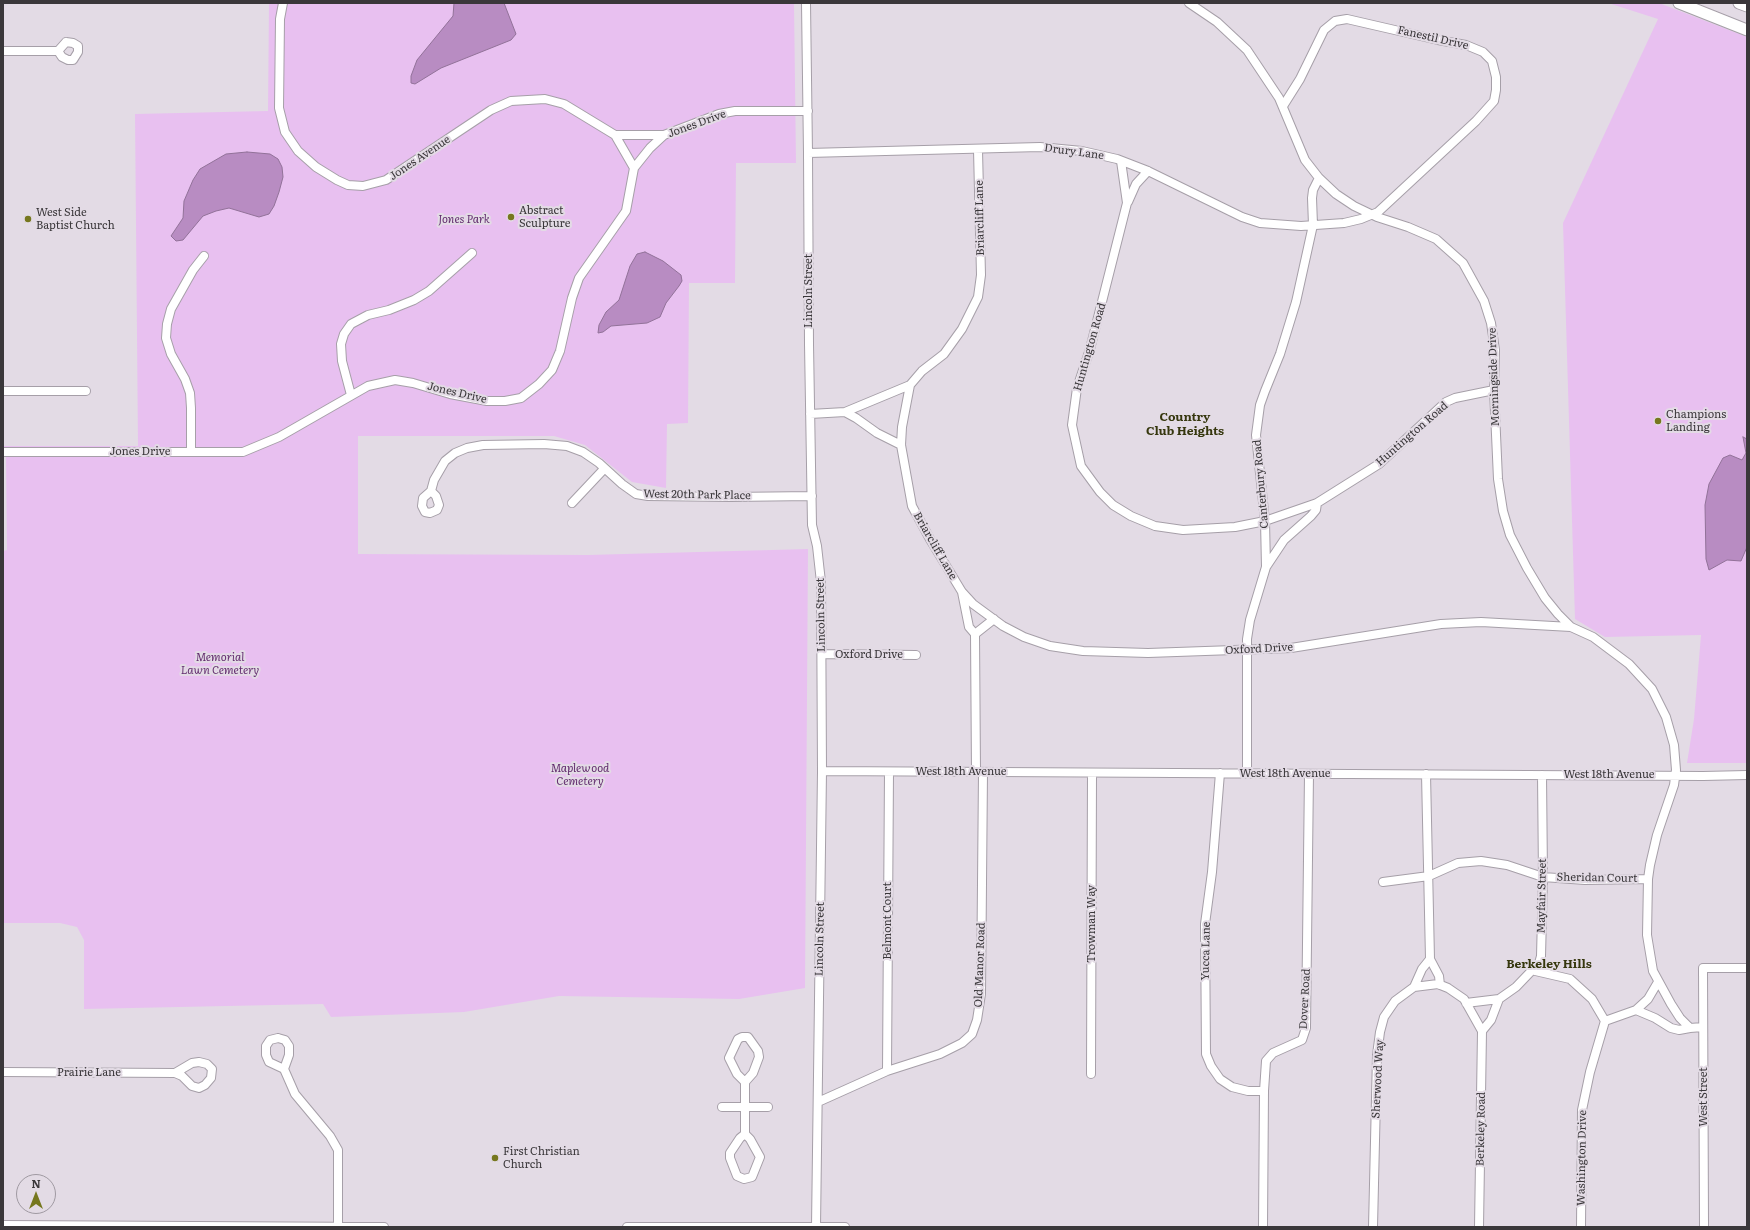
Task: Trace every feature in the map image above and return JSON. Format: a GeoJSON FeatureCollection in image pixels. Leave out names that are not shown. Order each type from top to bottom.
{"type":"FeatureCollection","features":[{"type":"Feature","properties":{"kind":"highway"},"geometry":{"type":"LineString","coordinates":[[1679,3],[1747,30]]}},
{"type":"Feature","properties":{"kind":"highway"},"geometry":{"type":"LineString","coordinates":[[1739,3],[1747,6]]}},
{"type":"Feature","properties":{"kind":"street","name":"Jones Avenue"},"geometry":{"type":"LineString","coordinates":[[283,3],[280,20],[279,108],[285,132],[298,151],[316,167],[348,185],[363,186],[386,180],[491,110],[511,101],[545,99],[564,104],[615,135]]}},
{"type":"Feature","properties":{"kind":"street","name":"Lincoln Street"},"geometry":{"type":"LineString","coordinates":[[806,3],[812,525],[817,546],[821,582],[822,654],[822,771],[816,1227]]}},
{"type":"Feature","properties":{"kind":"street","name":"Morningside Drive"},"geometry":{"type":"LineString","coordinates":[[1189,3],[1217,22],[1247,50],[1265,74],[1282,106],[1305,160],[1319,178],[1336,194],[1354,206],[1436,239],[1463,263],[1484,301],[1492,323],[1495,350],[1494,390],[1498,479],[1503,511],[1508,529],[1526,568],[1545,598],[1571,627],[1593,637],[1629,664],[1652,689],[1666,717],[1674,745],[1675,776]]}},
{"type":"Feature","properties":{"kind":"street","name":"Fanestil Drive"},"geometry":{"type":"LineString","coordinates":[[1282,106],[1300,79],[1324,30],[1336,21],[1347,19],[1466,45],[1483,52],[1492,61],[1496,83],[1494,101],[1464,132],[1378,212],[1372,214]]}},
{"type":"Feature","properties":{"kind":"street"},"geometry":{"type":"LineString","coordinates":[[3,51],[58,52]]}},
{"type":"Feature","properties":{"kind":"street","name":"Jones Drive"},"geometry":{"type":"LineString","coordinates":[[3,452],[243,452],[279,437],[368,386],[395,380],[413,383],[450,394],[487,401],[505,401],[521,398],[539,384],[552,370],[560,351],[572,298],[579,278],[626,210],[634,168],[650,148],[664,135],[727,112],[808,111]]}},
{"type":"Feature","properties":{"kind":"street"},"geometry":{"type":"LineString","coordinates":[[634,168],[615,135],[664,135]]}},
{"type":"Feature","properties":{"kind":"street","name":"Drury Lane"},"geometry":{"type":"LineString","coordinates":[[808,153],[978,150],[1040,147],[1082,151],[1121,161],[1148,171],[1242,217],[1260,223],[1313,225],[1344,223],[1361,219],[1372,214]]}},
{"type":"Feature","properties":{"kind":"street","name":"Briarcliff Lane"},"geometry":{"type":"LineString","coordinates":[[978,150],[981,275],[978,297],[962,329],[944,354],[922,372],[910,385],[902,427],[902,445],[912,506],[930,541],[962,592],[969,627],[975,634],[979,772]]}},
{"type":"Feature","properties":{"kind":"street","name":"Huntington Road"},"geometry":{"type":"LineString","coordinates":[[1121,161],[1128,203],[1090,349],[1077,388],[1072,425],[1081,466],[1100,492],[1113,505],[1132,516],[1156,526],[1183,530],[1236,527],[1264,521],[1317,503],[1379,464],[1446,402],[1455,398],[1494,390]]}},
{"type":"Feature","properties":{"kind":"street"},"geometry":{"type":"LineString","coordinates":[[1128,203],[1136,184],[1148,171]]}},
{"type":"Feature","properties":{"kind":"street","name":"Canterbury Road"},"geometry":{"type":"LineString","coordinates":[[1247,774],[1246,650],[1250,620],[1266,567],[1264,521],[1256,435],[1260,406],[1280,354],[1296,302],[1313,225],[1312,198],[1315,185],[1319,178]]}},
{"type":"Feature","properties":{"kind":"street"},"geometry":{"type":"LineString","coordinates":[[351,395],[342,361],[341,344],[344,334],[351,324],[368,315],[389,310],[414,300],[429,291],[472,253]]}},
{"type":"Feature","properties":{"kind":"street"},"geometry":{"type":"LineString","coordinates":[[191,452],[190,393],[185,379],[171,354],[166,338],[166,324],[171,309],[204,256]]}},
{"type":"Feature","properties":{"kind":"street"},"geometry":{"type":"LineString","coordinates":[[810,414],[845,412],[910,385]]}},
{"type":"Feature","properties":{"kind":"street"},"geometry":{"type":"LineString","coordinates":[[3,391],[86,391]]}},
{"type":"Feature","properties":{"kind":"street"},"geometry":{"type":"LineString","coordinates":[[845,412],[856,418],[876,433],[902,445]]}},
{"type":"Feature","properties":{"kind":"street","name":"West 20th Park Place"},"geometry":{"type":"LineString","coordinates":[[432,491],[434,480],[445,461],[455,453],[468,448],[483,446],[544,444],[567,446],[583,452],[599,463],[604,469],[636,494],[648,496],[812,496]]}},
{"type":"Feature","properties":{"kind":"street"},"geometry":{"type":"LineString","coordinates":[[572,503],[604,469]]}},
{"type":"Feature","properties":{"kind":"street"},"geometry":{"type":"LineString","coordinates":[[1266,567],[1284,540],[1316,510],[1317,503]]}},
{"type":"Feature","properties":{"kind":"street","name":"Oxford Drive"},"geometry":{"type":"LineString","coordinates":[[962,592],[973,604],[1003,626],[1024,637],[1050,646],[1070,649],[1148,653],[1246,650],[1291,648],[1441,624],[1499,622],[1571,627]]}},
{"type":"Feature","properties":{"kind":"street"},"geometry":{"type":"LineString","coordinates":[[975,634],[994,619]]}},
{"type":"Feature","properties":{"kind":"street","name":"Oxford Drive"},"geometry":{"type":"LineString","coordinates":[[822,654],[916,655]]}},
{"type":"Feature","properties":{"kind":"street","name":"West 18th Avenue"},"geometry":{"type":"LineString","coordinates":[[822,771],[1675,776],[1747,774]]}},
{"type":"Feature","properties":{"kind":"street","name":"Belmont Court"},"geometry":{"type":"LineString","coordinates":[[887,1071],[889,772]]}},
{"type":"Feature","properties":{"kind":"street","name":"Old Manor Road"},"geometry":{"type":"LineString","coordinates":[[818,1102],[887,1071],[940,1054],[962,1043],[972,1034],[977,1020],[981,994],[979,772]]}},
{"type":"Feature","properties":{"kind":"street","name":"Trowman Way"},"geometry":{"type":"LineString","coordinates":[[1091,1074],[1092,773]]}},
{"type":"Feature","properties":{"kind":"street","name":"Yucca Lane"},"geometry":{"type":"LineString","coordinates":[[1220,773],[1212,872],[1205,924],[1206,1054],[1211,1066],[1220,1080],[1232,1087],[1248,1091],[1264,1091]]}},
{"type":"Feature","properties":{"kind":"street","name":"Dover Road"},"geometry":{"type":"LineString","coordinates":[[1264,1227],[1264,1091],[1266,1061],[1273,1053],[1302,1040],[1306,1028],[1309,774]]}},
{"type":"Feature","properties":{"kind":"street"},"geometry":{"type":"LineString","coordinates":[[1426,774],[1430,959],[1439,976],[1440,985],[1448,988],[1466,1003],[1482,1031],[1491,1020],[1499,999]]}},
{"type":"Feature","properties":{"kind":"street","name":"Mayfair Street"},"geometry":{"type":"LineString","coordinates":[[1466,1003],[1499,999],[1516,987],[1539,963],[1541,956],[1544,876],[1542,775]]}},
{"type":"Feature","properties":{"kind":"street"},"geometry":{"type":"LineString","coordinates":[[1675,776],[1667,807],[1657,835],[1648,879],[1647,935],[1653,971],[1658,982],[1680,1018],[1690,1028]]}},
{"type":"Feature","properties":{"kind":"street","name":"Sheridan Court"},"geometry":{"type":"LineString","coordinates":[[1383,882],[1429,876],[1458,864],[1481,861],[1507,865],[1544,876],[1585,880],[1648,879]]}},
{"type":"Feature","properties":{"kind":"street"},"geometry":{"type":"LineString","coordinates":[[1414,987],[1422,969],[1430,959]]}},
{"type":"Feature","properties":{"kind":"street","name":"West Street"},"geometry":{"type":"LineString","coordinates":[[1704,1227],[1703,968],[1747,968]]}},
{"type":"Feature","properties":{"kind":"street"},"geometry":{"type":"LineString","coordinates":[[1531,970],[1570,979],[1592,999],[1605,1021],[1636,1010],[1648,999],[1658,982]]}},
{"type":"Feature","properties":{"kind":"street","name":"Sherwood Way"},"geometry":{"type":"LineString","coordinates":[[1373,1227],[1377,1055],[1380,1032],[1384,1017],[1395,1001],[1414,987],[1430,984],[1440,985]]}},
{"type":"Feature","properties":{"kind":"street"},"geometry":{"type":"LineString","coordinates":[[1636,1010],[1655,1018],[1671,1028],[1679,1030],[1704,1027]]}},
{"type":"Feature","properties":{"kind":"street","name":"Washington Drive"},"geometry":{"type":"LineString","coordinates":[[1581,1227],[1582,1110],[1590,1072],[1605,1021]]}},
{"type":"Feature","properties":{"kind":"street","name":"Berkeley Road"},"geometry":{"type":"LineString","coordinates":[[1479,1227],[1482,1031]]}},
{"type":"Feature","properties":{"kind":"street"},"geometry":{"type":"LineString","coordinates":[[745,1082],[737,1074],[729,1058],[738,1040],[742,1037],[748,1037],[752,1041],[758,1051],[759,1057],[753,1073],[745,1082],[745,1134],[750,1139],[760,1157],[752,1178],[744,1179],[737,1176],[730,1158],[730,1153],[740,1138],[745,1134]]}},
{"type":"Feature","properties":{"kind":"street"},"geometry":{"type":"LineString","coordinates":[[284,1069],[295,1094],[330,1136],[338,1150],[338,1227]]}},
{"type":"Feature","properties":{"kind":"street","name":"Prairie Lane"},"geometry":{"type":"LineString","coordinates":[[3,1072],[175,1073]]}},
{"type":"Feature","properties":{"kind":"street"},"geometry":{"type":"LineString","coordinates":[[722,1107],[768,1107]]}},
{"type":"Feature","properties":{"kind":"street"},"geometry":{"type":"LineString","coordinates":[[3,1226],[384,1227]]}},
{"type":"Feature","properties":{"kind":"street"},"geometry":{"type":"LineString","coordinates":[[627,1227],[845,1227]]}},
{"type":"Feature","properties":{"kind":"green space"},"geometry":{"type":"Polygon","coordinates":[[[269,3],[794,3],[796,163],[736,163],[735,283],[689,283],[688,423],[667,424],[666,488],[632,482],[585,445],[554,436],[358,436],[358,554],[588,555],[808,549],[805,988],[739,999],[559,996],[464,1012],[331,1017],[323,1004],[84,1009],[84,940],[77,927],[60,923],[3,923],[3,551],[7,550],[6,455],[3,455],[3,446],[138,446],[135,114],[268,111],[269,3]]]}},
{"type":"Feature","properties":{"kind":"green space","name":"Champions Landing"},"geometry":{"type":"Polygon","coordinates":[[[1608,3],[1659,3],[1747,37],[1747,763],[1687,763],[1694,719],[1701,635],[1605,637],[1575,619],[1563,223],[1658,19],[1608,3]]]}},
{"type":"Feature","properties":{"kind":"shaded area"},"geometry":{"type":"Polygon","coordinates":[[[454,3],[504,3],[516,34],[511,40],[441,68],[415,84],[411,83],[411,76],[417,60],[453,16],[454,3]]]}},
{"type":"Feature","properties":{"kind":"shaded area"},"geometry":{"type":"Polygon","coordinates":[[[247,152],[270,154],[278,159],[282,167],[283,177],[279,192],[274,206],[269,214],[259,217],[229,208],[216,211],[203,216],[183,240],[176,241],[171,236],[183,218],[184,201],[193,180],[200,169],[226,154],[247,152]]]}},
{"type":"Feature","properties":{"kind":"shaded area"},"geometry":{"type":"Polygon","coordinates":[[[645,252],[663,261],[681,275],[682,281],[666,303],[660,317],[647,323],[611,326],[603,332],[598,333],[599,325],[606,312],[619,300],[630,266],[637,254],[645,252]]]}},
{"type":"Feature","properties":{"kind":"shaded area"},"geometry":{"type":"Polygon","coordinates":[[[1743,437],[1747,439],[1747,547],[1741,561],[1727,560],[1709,570],[1706,559],[1705,505],[1709,484],[1723,458],[1730,455],[1742,460],[1746,453],[1743,437]]]}},
{"type":"Feature","properties":{"kind":"place","name":"Abstract Sculpture"},"geometry":{"type":"Point","coordinates":[511,217]}},
{"type":"Feature","properties":{"kind":"place","name":"West Side Baptist Church"},"geometry":{"type":"Point","coordinates":[28,219]}},
{"type":"Feature","properties":{"kind":"place","name":"Champions Landing"},"geometry":{"type":"Point","coordinates":[1658,421]}},
{"type":"Feature","properties":{"kind":"place","name":"First Christian Church"},"geometry":{"type":"Point","coordinates":[495,1158]}},
{"type":"Feature","properties":{"kind":"district","name":"Country Club Heights"},"geometry":{"type":"Point","coordinates":[1185,424]}},
{"type":"Feature","properties":{"kind":"district","name":"Berkeley Hills"},"geometry":{"type":"Point","coordinates":[1549,964]}},
{"type":"Feature","properties":{"kind":"park label","name":"Jones Park"},"geometry":{"type":"Point","coordinates":[464,220]}},
{"type":"Feature","properties":{"kind":"park label","name":"Memorial Lawn Cemetery"},"geometry":{"type":"Point","coordinates":[220,664]}},
{"type":"Feature","properties":{"kind":"park label","name":"Maplewood Cemetery"},"geometry":{"type":"Point","coordinates":[580,775]}}]}
